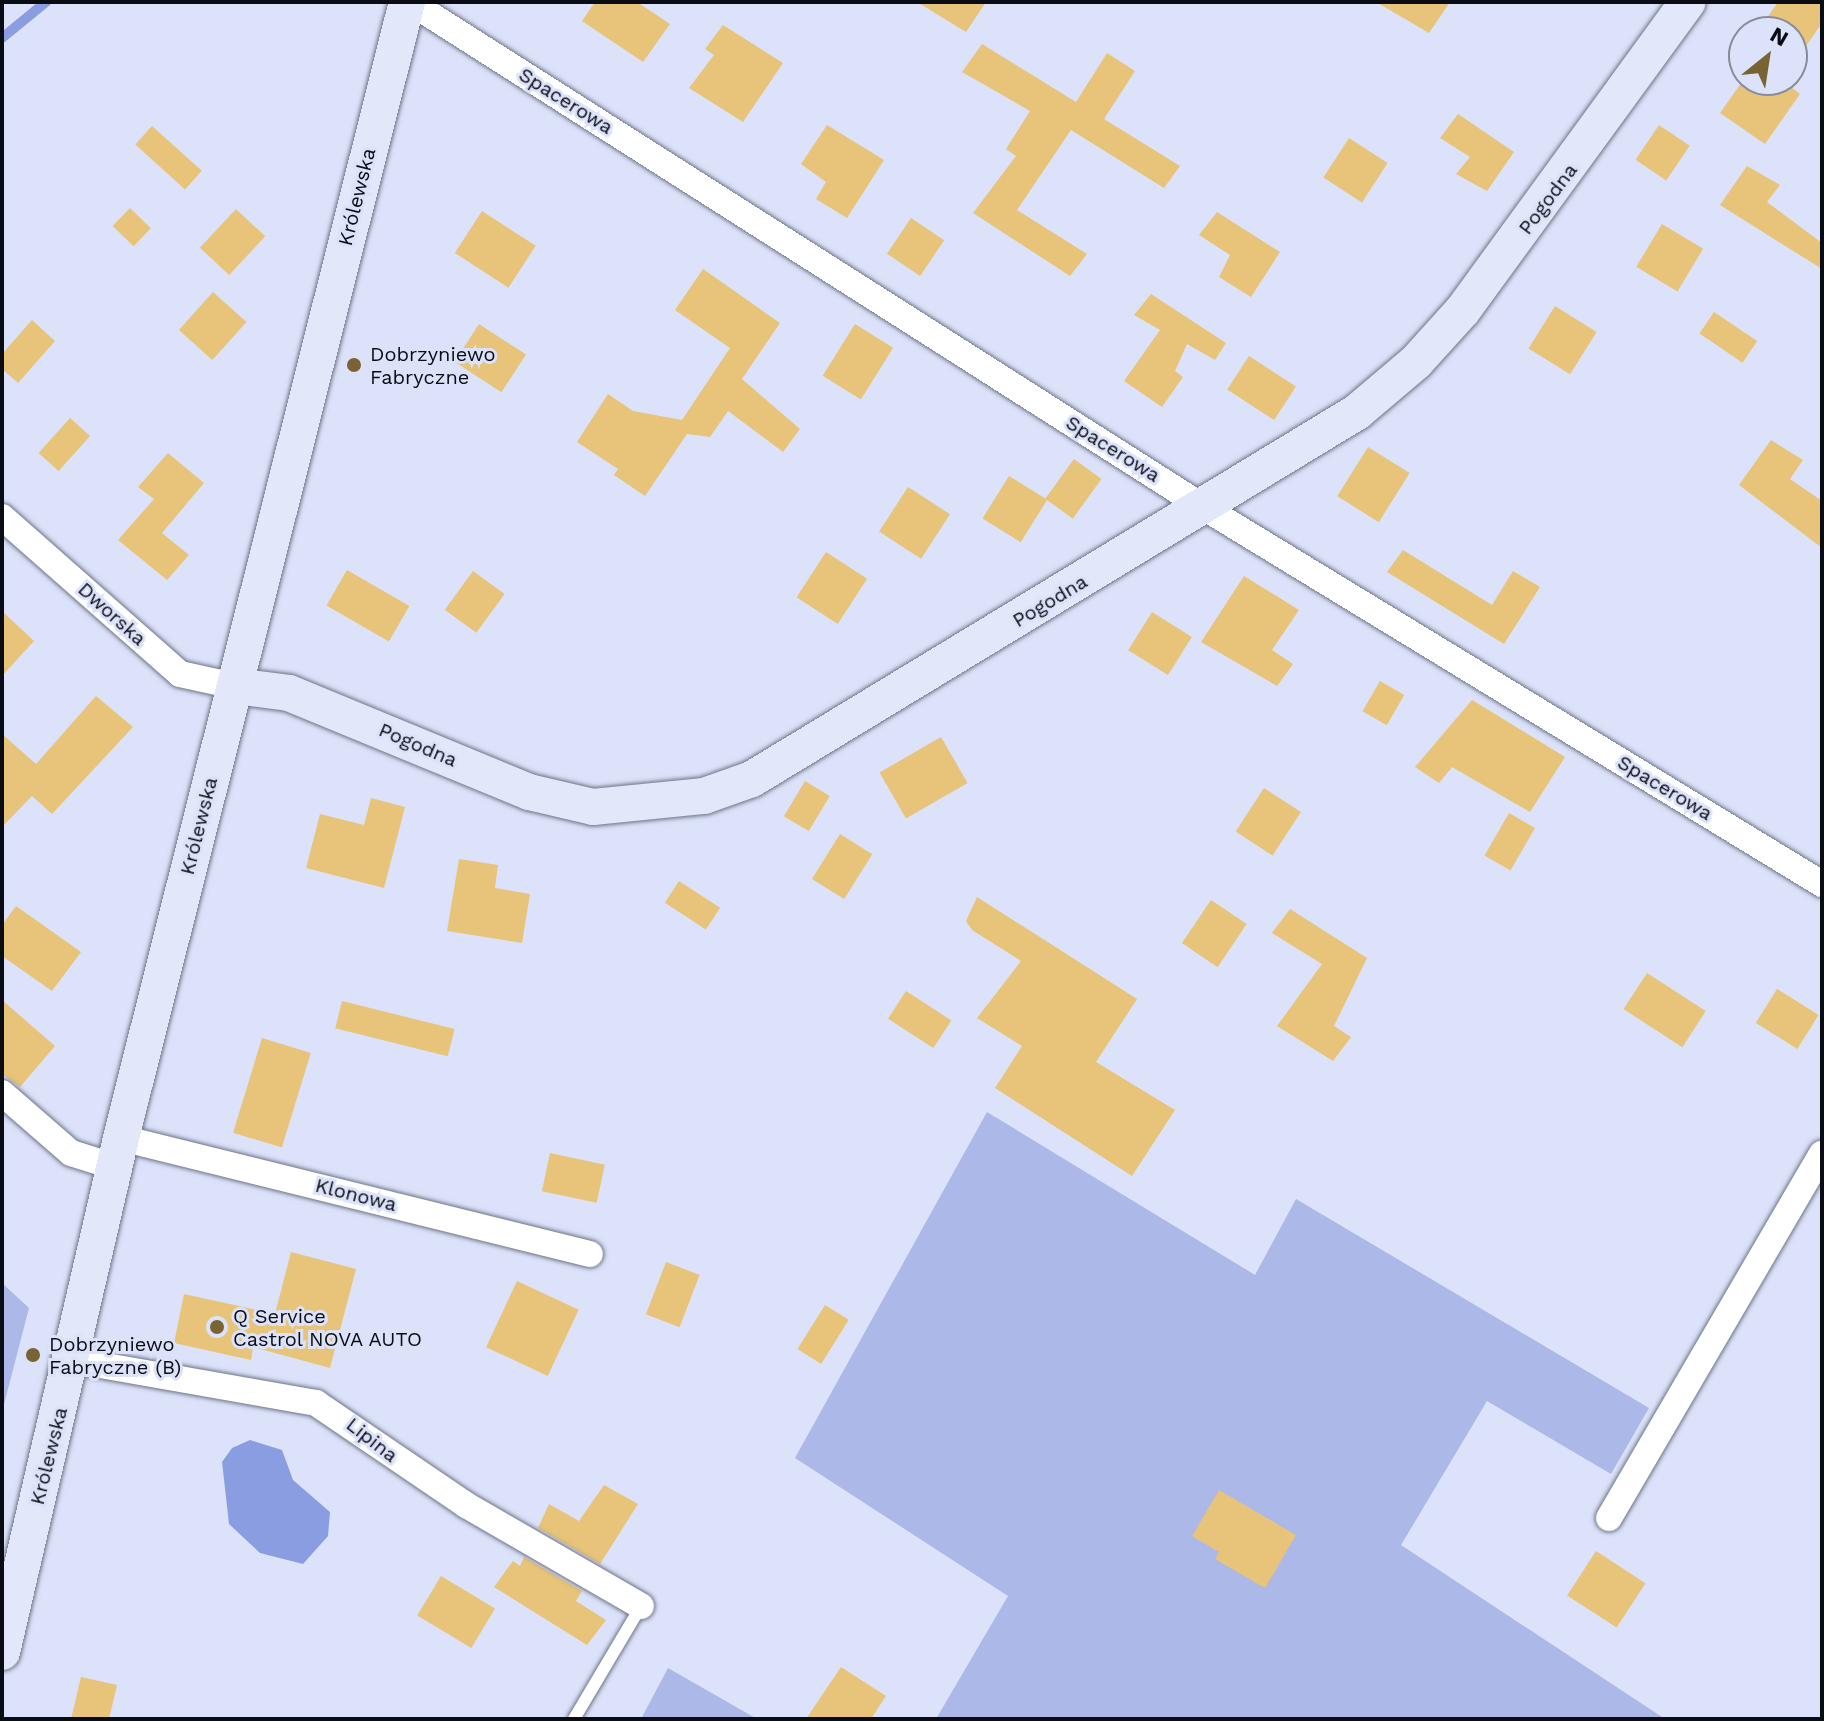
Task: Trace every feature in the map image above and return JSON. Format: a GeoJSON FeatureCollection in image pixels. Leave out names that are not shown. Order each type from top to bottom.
{"type":"FeatureCollection","features":[{"type":"Feature","properties":{"kind":"street","name":"Spacerowa"},"geometry":{"type":"LineString","coordinates":[[409,2],[1205,508],[1822,884]]}},
{"type":"Feature","properties":{"kind":"street","name":"Królewska"},"geometry":{"type":"LineString","coordinates":[[2,1652],[118,1152],[409,2]]}},
{"type":"Feature","properties":{"kind":"street","name":"Pogodna"},"geometry":{"type":"LineString","coordinates":[[235,686],[289,693],[529,792],[593,807],[704,796],[752,779],[1205,508],[1357,412],[1416,362],[1558,187],[1688,2]]}},
{"type":"Feature","properties":{"kind":"street","name":"Dworska"},"geometry":{"type":"LineString","coordinates":[[2,517],[180,674],[235,686]]}},
{"type":"Feature","properties":{"kind":"street","name":"Klonowa"},"geometry":{"type":"LineString","coordinates":[[2,1093],[71,1153],[118,1152],[590,1254]]}},
{"type":"Feature","properties":{"kind":"street"},"geometry":{"type":"LineString","coordinates":[[1609,1518],[1822,1154]]}},
{"type":"Feature","properties":{"kind":"street","name":"Lipina"},"geometry":{"type":"LineString","coordinates":[[72,1360],[316,1403],[466,1505],[641,1606]]}},
{"type":"Feature","properties":{"kind":"lane"},"geometry":{"type":"LineString","coordinates":[[574,1719],[641,1606]]}},
{"type":"Feature","properties":{"kind":"shaded area"},"geometry":{"type":"Polygon","coordinates":[[[987,1112],[1255,1275],[1296,1199],[1649,1408],[1611,1474],[1487,1401],[1401,1545],[1665,1719],[936,1719],[1008,1596],[795,1458],[987,1112]]]}},
{"type":"Feature","properties":{"kind":"shaded area"},"geometry":{"type":"Polygon","coordinates":[[[2,1283],[29,1308],[2,1412],[2,1283]]]}},
{"type":"Feature","properties":{"kind":"shaded area"},"geometry":{"type":"Polygon","coordinates":[[[250,1440],[282,1450],[293,1480],[330,1512],[328,1536],[303,1564],[260,1553],[229,1524],[222,1462],[232,1448],[250,1440]]]}},
{"type":"Feature","properties":{"kind":"shaded area"},"geometry":{"type":"Polygon","coordinates":[[[668,1668],[757,1719],[641,1719],[668,1668]]]}},
{"type":"Feature","properties":{"kind":"building"},"geometry":{"type":"Polygon","coordinates":[[[595,2],[637,2],[670,24],[643,62],[582,21],[595,2]]]}},
{"type":"Feature","properties":{"kind":"building"},"geometry":{"type":"Polygon","coordinates":[[[917,2],[986,2],[966,32],[917,2]]]}},
{"type":"Feature","properties":{"kind":"building"},"geometry":{"type":"Polygon","coordinates":[[[1376,2],[1450,2],[1429,33],[1376,2]]]}},
{"type":"Feature","properties":{"kind":"building"},"geometry":{"type":"Polygon","coordinates":[[[1778,2],[1822,2],[1822,23],[1808,43],[1808,16],[1768,16],[1778,2]]]}},
{"type":"Feature","properties":{"kind":"building"},"geometry":{"type":"Polygon","coordinates":[[[723,25],[783,63],[743,122],[689,88],[714,55],[705,49],[723,25]]]}},
{"type":"Feature","properties":{"kind":"building"},"geometry":{"type":"Polygon","coordinates":[[[982,44],[1076,102],[1107,53],[1135,71],[1104,119],[1180,166],[1164,188],[1071,130],[1017,210],[1087,254],[1070,276],[973,213],[1016,156],[1006,149],[1030,111],[962,72],[982,44]]]}},
{"type":"Feature","properties":{"kind":"building"},"geometry":{"type":"Polygon","coordinates":[[[1732,96],[1799,96],[1765,144],[1720,113],[1732,96]]]}},
{"type":"Feature","properties":{"kind":"building"},"geometry":{"type":"Polygon","coordinates":[[[1458,114],[1514,152],[1487,191],[1456,174],[1470,157],[1440,138],[1458,114]]]}},
{"type":"Feature","properties":{"kind":"building"},"geometry":{"type":"Polygon","coordinates":[[[827,125],[884,160],[847,218],[816,199],[826,182],[801,164],[827,125]]]}},
{"type":"Feature","properties":{"kind":"building"},"geometry":{"type":"Polygon","coordinates":[[[1659,125],[1690,146],[1666,181],[1636,160],[1659,125]]]}},
{"type":"Feature","properties":{"kind":"building"},"geometry":{"type":"Polygon","coordinates":[[[152,126],[202,171],[185,189],[135,145],[152,126]]]}},
{"type":"Feature","properties":{"kind":"building"},"geometry":{"type":"Polygon","coordinates":[[[1349,138],[1388,163],[1362,202],[1323,177],[1349,138]]]}},
{"type":"Feature","properties":{"kind":"building"},"geometry":{"type":"Polygon","coordinates":[[[1747,166],[1780,185],[1767,202],[1822,243],[1822,269],[1720,205],[1747,166]]]}},
{"type":"Feature","properties":{"kind":"building"},"geometry":{"type":"Polygon","coordinates":[[[130,208],[151,228],[133,246],[113,226],[130,208]]]}},
{"type":"Feature","properties":{"kind":"building"},"geometry":{"type":"Polygon","coordinates":[[[236,209],[265,236],[229,275],[200,248],[236,209]]]}},
{"type":"Feature","properties":{"kind":"building"},"geometry":{"type":"Polygon","coordinates":[[[482,211],[536,246],[508,288],[455,253],[482,211]]]}},
{"type":"Feature","properties":{"kind":"building"},"geometry":{"type":"Polygon","coordinates":[[[1217,212],[1280,252],[1251,297],[1219,277],[1230,255],[1199,235],[1217,212]]]}},
{"type":"Feature","properties":{"kind":"building"},"geometry":{"type":"Polygon","coordinates":[[[911,218],[944,240],[920,276],[887,254],[911,218]]]}},
{"type":"Feature","properties":{"kind":"building"},"geometry":{"type":"Polygon","coordinates":[[[1662,224],[1703,249],[1677,292],[1636,267],[1662,224]]]}},
{"type":"Feature","properties":{"kind":"building"},"geometry":{"type":"Polygon","coordinates":[[[703,269],[780,323],[742,379],[800,429],[783,452],[728,411],[710,437],[687,434],[645,496],[614,475],[618,469],[577,442],[608,394],[633,411],[682,420],[730,348],[675,310],[703,269]]]}},
{"type":"Feature","properties":{"kind":"building"},"geometry":{"type":"Polygon","coordinates":[[[213,292],[246,322],[212,360],[179,330],[213,292]]]}},
{"type":"Feature","properties":{"kind":"building"},"geometry":{"type":"Polygon","coordinates":[[[1151,294],[1226,343],[1215,360],[1187,344],[1175,371],[1183,377],[1162,407],[1124,381],[1160,330],[1134,315],[1151,294]]]}},
{"type":"Feature","properties":{"kind":"building"},"geometry":{"type":"Polygon","coordinates":[[[1555,306],[1597,332],[1570,374],[1529,348],[1555,306]]]}},
{"type":"Feature","properties":{"kind":"building"},"geometry":{"type":"Polygon","coordinates":[[[1714,312],[1757,341],[1743,363],[1699,334],[1714,312]]]}},
{"type":"Feature","properties":{"kind":"building"},"geometry":{"type":"Polygon","coordinates":[[[32,320],[55,341],[18,383],[2,369],[2,354],[32,320]]]}},
{"type":"Feature","properties":{"kind":"building"},"geometry":{"type":"Polygon","coordinates":[[[479,324],[526,354],[501,392],[454,362],[479,324]]]}},
{"type":"Feature","properties":{"kind":"building"},"geometry":{"type":"Polygon","coordinates":[[[855,324],[893,348],[861,400],[823,376],[855,324]]]}},
{"type":"Feature","properties":{"kind":"building"},"geometry":{"type":"Polygon","coordinates":[[[1249,356],[1296,386],[1274,420],[1227,390],[1249,356]]]}},
{"type":"Feature","properties":{"kind":"building"},"geometry":{"type":"Polygon","coordinates":[[[70,418],[90,436],[59,471],[39,453],[70,418]]]}},
{"type":"Feature","properties":{"kind":"building"},"geometry":{"type":"Polygon","coordinates":[[[1771,440],[1803,460],[1790,479],[1822,501],[1822,548],[1739,485],[1771,440]]]}},
{"type":"Feature","properties":{"kind":"building"},"geometry":{"type":"Polygon","coordinates":[[[1368,447],[1410,473],[1379,522],[1337,496],[1368,447]]]}},
{"type":"Feature","properties":{"kind":"building"},"geometry":{"type":"Polygon","coordinates":[[[168,453],[204,483],[162,533],[189,555],[167,580],[118,540],[154,499],[138,487],[168,453]]]}},
{"type":"Feature","properties":{"kind":"building"},"geometry":{"type":"Polygon","coordinates":[[[1074,459],[1102,479],[1073,519],[1045,499],[1074,459]]]}},
{"type":"Feature","properties":{"kind":"building"},"geometry":{"type":"Polygon","coordinates":[[[1009,476],[1047,500],[1021,542],[983,518],[1009,476]]]}},
{"type":"Feature","properties":{"kind":"building"},"geometry":{"type":"Polygon","coordinates":[[[908,487],[950,514],[921,559],[879,531],[908,487]]]}},
{"type":"Feature","properties":{"kind":"building"},"geometry":{"type":"Polygon","coordinates":[[[1403,550],[1492,605],[1513,571],[1540,587],[1504,644],[1387,572],[1403,550]]]}},
{"type":"Feature","properties":{"kind":"building"},"geometry":{"type":"Polygon","coordinates":[[[826,552],[867,579],[838,624],[797,597],[826,552]]]}},
{"type":"Feature","properties":{"kind":"building"},"geometry":{"type":"Polygon","coordinates":[[[347,570],[409,606],[389,642],[326,606],[347,570]]]}},
{"type":"Feature","properties":{"kind":"building"},"geometry":{"type":"Polygon","coordinates":[[[473,571],[505,594],[476,633],[445,610],[473,571]]]}},
{"type":"Feature","properties":{"kind":"building"},"geometry":{"type":"Polygon","coordinates":[[[1244,576],[1299,610],[1272,650],[1293,664],[1277,686],[1201,642],[1244,576]]]}},
{"type":"Feature","properties":{"kind":"building"},"geometry":{"type":"Polygon","coordinates":[[[2,611],[34,641],[2,676],[2,611]]]}},
{"type":"Feature","properties":{"kind":"building"},"geometry":{"type":"Polygon","coordinates":[[[1152,612],[1192,637],[1168,675],[1128,650],[1152,612]]]}},
{"type":"Feature","properties":{"kind":"building"},"geometry":{"type":"Polygon","coordinates":[[[1380,681],[1404,695],[1387,725],[1362,711],[1380,681]]]}},
{"type":"Feature","properties":{"kind":"building"},"geometry":{"type":"Polygon","coordinates":[[[96,696],[133,727],[52,814],[32,796],[2,827],[2,734],[36,764],[96,696]]]}},
{"type":"Feature","properties":{"kind":"building"},"geometry":{"type":"Polygon","coordinates":[[[1472,700],[1565,757],[1530,812],[1452,767],[1439,783],[1415,767],[1472,700]]]}},
{"type":"Feature","properties":{"kind":"building"},"geometry":{"type":"Polygon","coordinates":[[[941,737],[968,783],[906,818],[880,772],[941,737]]]}},
{"type":"Feature","properties":{"kind":"building"},"geometry":{"type":"Polygon","coordinates":[[[805,781],[830,796],[809,831],[784,816],[805,781]]]}},
{"type":"Feature","properties":{"kind":"building"},"geometry":{"type":"Polygon","coordinates":[[[1264,788],[1301,812],[1273,856],[1236,832],[1264,788]]]}},
{"type":"Feature","properties":{"kind":"building"},"geometry":{"type":"Polygon","coordinates":[[[371,798],[405,807],[384,888],[306,868],[320,814],[364,825],[371,798]]]}},
{"type":"Feature","properties":{"kind":"building"},"geometry":{"type":"Polygon","coordinates":[[[1509,813],[1535,828],[1510,870],[1484,855],[1509,813]]]}},
{"type":"Feature","properties":{"kind":"building"},"geometry":{"type":"Polygon","coordinates":[[[840,834],[872,854],[844,899],[812,879],[840,834]]]}},
{"type":"Feature","properties":{"kind":"building"},"geometry":{"type":"Polygon","coordinates":[[[459,859],[498,865],[495,888],[530,894],[522,943],[447,931],[459,859]]]}},
{"type":"Feature","properties":{"kind":"building"},"geometry":{"type":"Polygon","coordinates":[[[679,881],[720,908],[706,929],[665,903],[679,881]]]}},
{"type":"Feature","properties":{"kind":"building"},"geometry":{"type":"Polygon","coordinates":[[[977,897],[1137,999],[1096,1062],[1175,1110],[1132,1176],[995,1088],[1022,1046],[977,1018],[1021,961],[972,930],[966,921],[977,897]]]}},
{"type":"Feature","properties":{"kind":"building"},"geometry":{"type":"Polygon","coordinates":[[[1211,900],[1247,924],[1218,967],[1182,943],[1211,900]]]}},
{"type":"Feature","properties":{"kind":"building"},"geometry":{"type":"Polygon","coordinates":[[[16,906],[81,952],[52,991],[2,956],[2,925],[16,906]]]}},
{"type":"Feature","properties":{"kind":"building"},"geometry":{"type":"Polygon","coordinates":[[[1290,909],[1367,958],[1334,1026],[1351,1037],[1333,1061],[1277,1026],[1322,964],[1272,933],[1290,909]]]}},
{"type":"Feature","properties":{"kind":"building"},"geometry":{"type":"Polygon","coordinates":[[[1647,973],[1706,1011],[1682,1047],[1624,1009],[1647,973]]]}},
{"type":"Feature","properties":{"kind":"building"},"geometry":{"type":"Polygon","coordinates":[[[1777,989],[1819,1015],[1797,1049],[1756,1023],[1777,989]]]}},
{"type":"Feature","properties":{"kind":"building"},"geometry":{"type":"Polygon","coordinates":[[[906,991],[951,1020],[933,1048],[888,1019],[906,991]]]}},
{"type":"Feature","properties":{"kind":"building"},"geometry":{"type":"Polygon","coordinates":[[[2,1000],[55,1046],[20,1087],[2,1074],[2,1000]]]}},
{"type":"Feature","properties":{"kind":"building"},"geometry":{"type":"Polygon","coordinates":[[[342,1001],[455,1029],[448,1056],[335,1028],[342,1001]]]}},
{"type":"Feature","properties":{"kind":"building"},"geometry":{"type":"Polygon","coordinates":[[[262,1038],[311,1053],[282,1148],[233,1133],[262,1038]]]}},
{"type":"Feature","properties":{"kind":"building"},"geometry":{"type":"Polygon","coordinates":[[[550,1153],[605,1165],[597,1203],[542,1191],[550,1153]]]}},
{"type":"Feature","properties":{"kind":"building"},"geometry":{"type":"Polygon","coordinates":[[[291,1252],[356,1269],[330,1368],[253,1347],[251,1360],[174,1343],[184,1294],[275,1314],[291,1252]]]}},
{"type":"Feature","properties":{"kind":"building"},"geometry":{"type":"Polygon","coordinates":[[[666,1262],[700,1275],[680,1327],[646,1314],[666,1262]]]}},
{"type":"Feature","properties":{"kind":"building"},"geometry":{"type":"Polygon","coordinates":[[[517,1281],[579,1310],[548,1376],[486,1347],[517,1281]]]}},
{"type":"Feature","properties":{"kind":"building"},"geometry":{"type":"Polygon","coordinates":[[[825,1305],[849,1320],[821,1364],[797,1349],[825,1305]]]}},
{"type":"Feature","properties":{"kind":"building"},"geometry":{"type":"Polygon","coordinates":[[[604,1485],[638,1504],[600,1564],[538,1528],[549,1504],[579,1521],[604,1485]]]}},
{"type":"Feature","properties":{"kind":"building"},"geometry":{"type":"Polygon","coordinates":[[[1219,1490],[1296,1535],[1265,1588],[1215,1559],[1219,1552],[1192,1536],[1219,1490]]]}},
{"type":"Feature","properties":{"kind":"building"},"geometry":{"type":"Polygon","coordinates":[[[1596,1551],[1645,1583],[1617,1628],[1567,1595],[1596,1551]]]}},
{"type":"Feature","properties":{"kind":"building"},"geometry":{"type":"Polygon","coordinates":[[[524,1557],[582,1591],[576,1601],[606,1620],[587,1645],[494,1587],[513,1561],[520,1566],[524,1557]]]}},
{"type":"Feature","properties":{"kind":"building"},"geometry":{"type":"Polygon","coordinates":[[[441,1576],[495,1608],[471,1648],[417,1615],[441,1576]]]}},
{"type":"Feature","properties":{"kind":"building"},"geometry":{"type":"Polygon","coordinates":[[[841,1667],[886,1696],[871,1719],[806,1719],[841,1667]]]}},
{"type":"Feature","properties":{"kind":"building"},"geometry":{"type":"Polygon","coordinates":[[[81,1677],[117,1685],[109,1719],[71,1719],[81,1677]]]}},
{"type":"Feature","properties":{"kind":"waterway"},"geometry":{"type":"LineString","coordinates":[[2,38],[46,2]]}},
{"type":"Feature","properties":{"kind":"place","name":"Dobrzyniewo Fabryczne"},"geometry":{"type":"Point","coordinates":[354,365]}},
{"type":"Feature","properties":{"kind":"place","name":"Q Service Castrol NOVA AUTO"},"geometry":{"type":"Point","coordinates":[217,1327]}},
{"type":"Feature","properties":{"kind":"place","name":"Dobrzyniewo Fabryczne (B)"},"geometry":{"type":"Point","coordinates":[33,1355]}}]}
